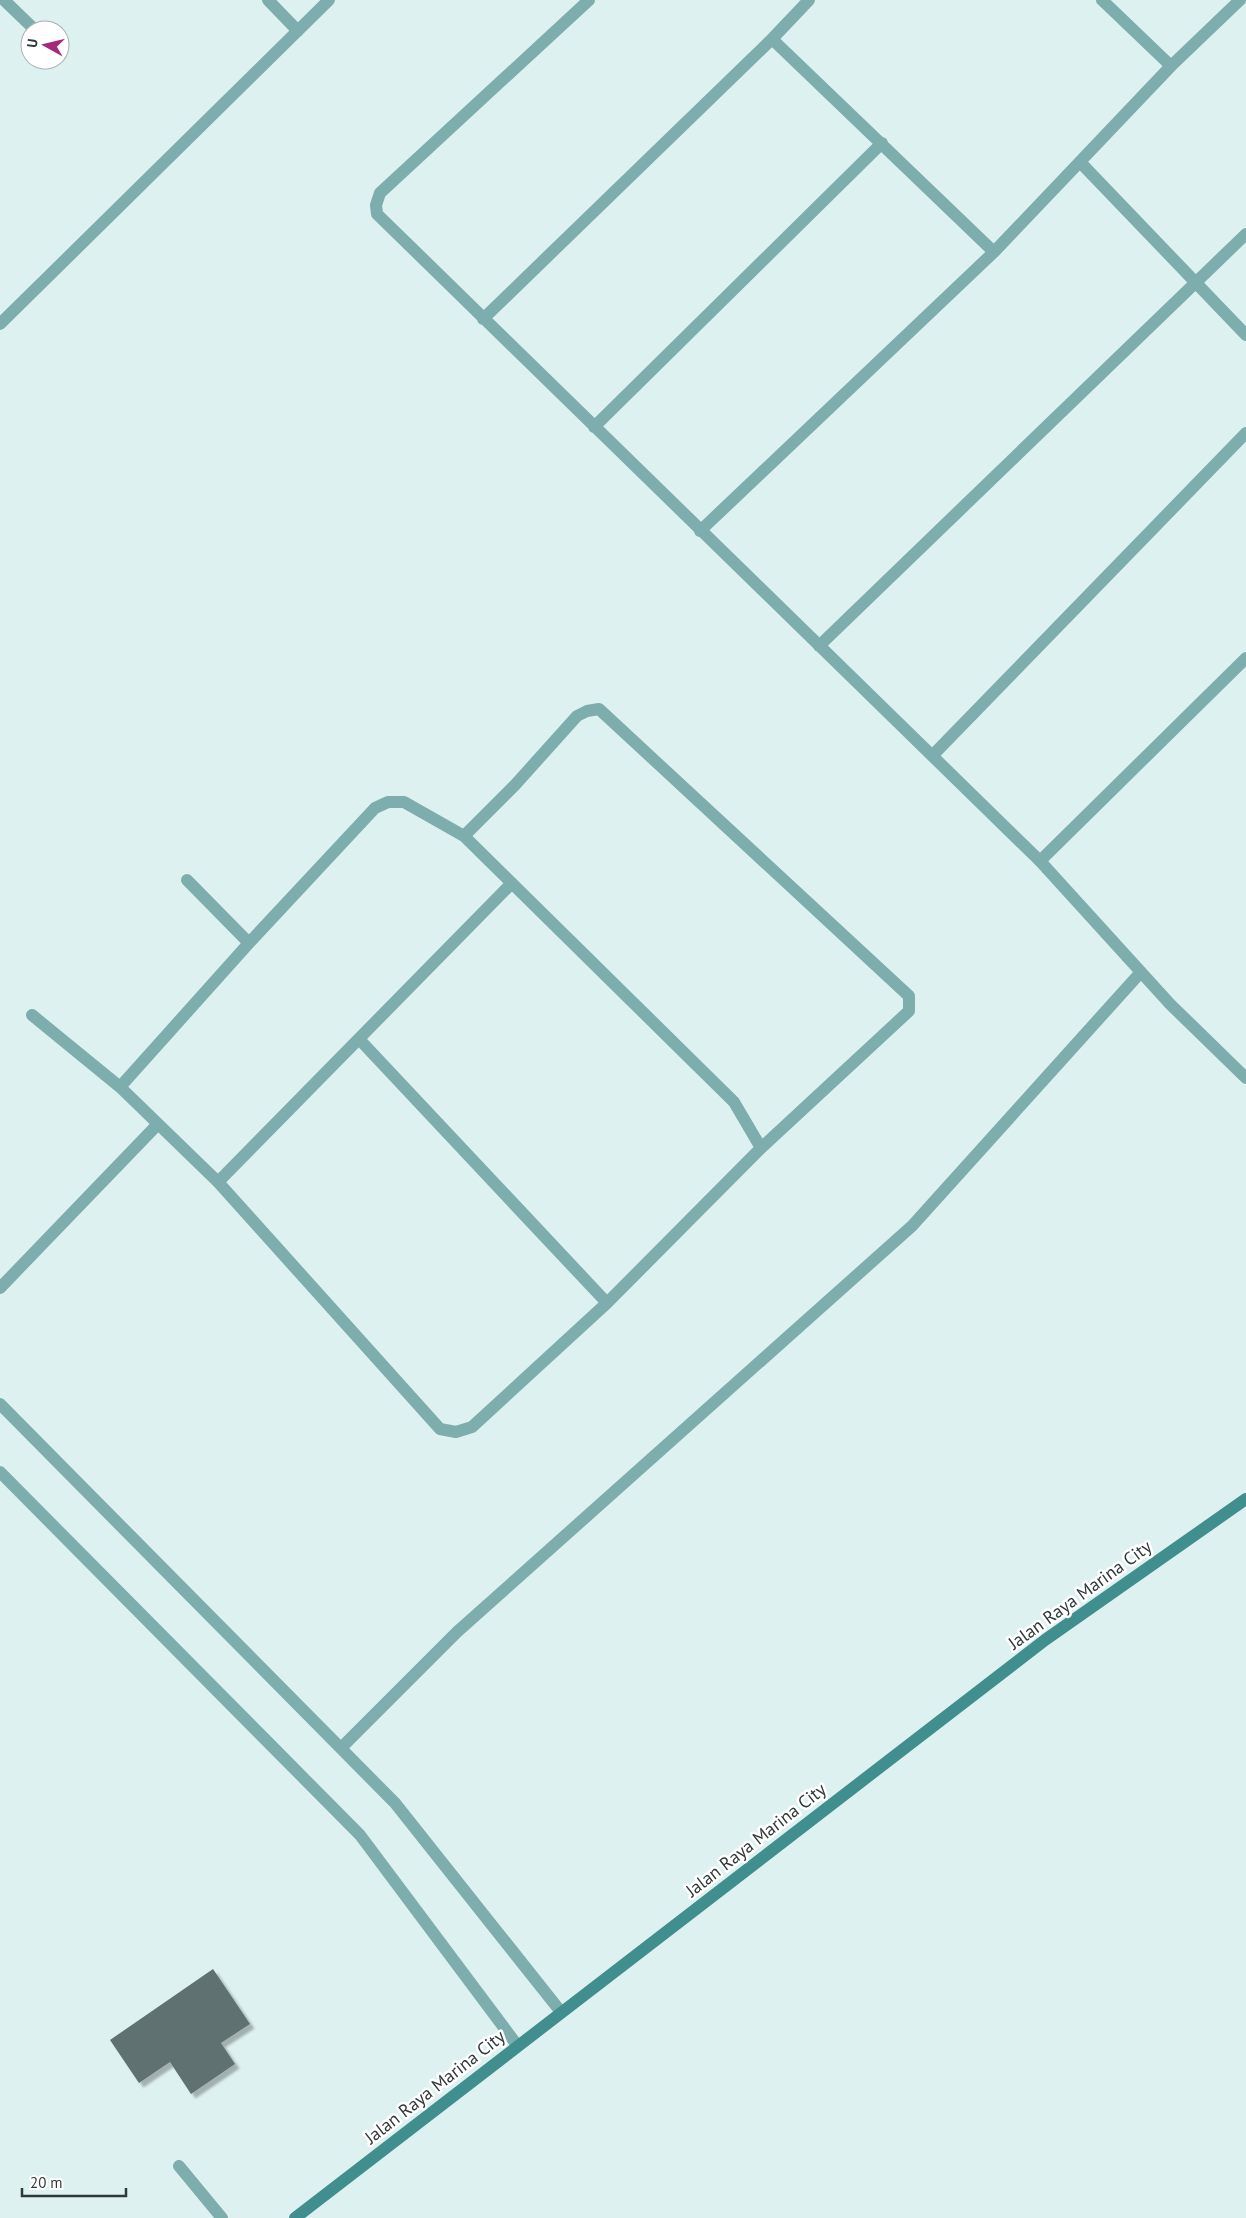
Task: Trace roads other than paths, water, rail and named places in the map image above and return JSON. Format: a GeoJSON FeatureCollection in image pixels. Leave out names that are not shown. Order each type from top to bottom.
{"type":"FeatureCollection","features":[{"type":"Feature","properties":{"kind":"main road","name":"Jalan Raya Marina City"},"geometry":{"type":"LineString","coordinates":[[296,2218],[517,2045],[1045,1640],[1246,1499]]}},
{"type":"Feature","properties":{"kind":"street"},"geometry":{"type":"LineString","coordinates":[[4,0],[25,20]]}},
{"type":"Feature","properties":{"kind":"street"},"geometry":{"type":"LineString","coordinates":[[268,0],[298,30]]}},
{"type":"Feature","properties":{"kind":"street"},"geometry":{"type":"LineString","coordinates":[[0,324],[329,0]]}},
{"type":"Feature","properties":{"kind":"street"},"geometry":{"type":"LineString","coordinates":[[589,0],[380,193],[376,205],[377,214],[1040,861],[1170,1004],[1246,1078]]}},
{"type":"Feature","properties":{"kind":"street"},"geometry":{"type":"LineString","coordinates":[[483,319],[772,39],[809,0]]}},
{"type":"Feature","properties":{"kind":"street"},"geometry":{"type":"LineString","coordinates":[[1102,0],[1171,66]]}},
{"type":"Feature","properties":{"kind":"street"},"geometry":{"type":"LineString","coordinates":[[700,530],[994,252],[1171,66],[1240,0]]}},
{"type":"Feature","properties":{"kind":"street"},"geometry":{"type":"LineString","coordinates":[[772,39],[994,252]]}},
{"type":"Feature","properties":{"kind":"street"},"geometry":{"type":"LineString","coordinates":[[594,427],[882,144]]}},
{"type":"Feature","properties":{"kind":"street"},"geometry":{"type":"LineString","coordinates":[[1080,162],[1246,335]]}},
{"type":"Feature","properties":{"kind":"street"},"geometry":{"type":"LineString","coordinates":[[818,646],[1246,234]]}},
{"type":"Feature","properties":{"kind":"street"},"geometry":{"type":"LineString","coordinates":[[932,756],[1246,434]]}},
{"type":"Feature","properties":{"kind":"street"},"geometry":{"type":"LineString","coordinates":[[1040,861],[1246,658]]}},
{"type":"Feature","properties":{"kind":"street"},"geometry":{"type":"LineString","coordinates":[[32,1015],[120,1088],[218,1182],[440,1429],[456,1432],[472,1427],[607,1303],[761,1148],[909,1012],[909,996],[598,709],[587,711],[577,716],[515,785],[464,836]]}},
{"type":"Feature","properties":{"kind":"street"},"geometry":{"type":"LineString","coordinates":[[120,1088],[249,943],[375,808],[388,802],[404,802],[464,836],[734,1102],[761,1148]]}},
{"type":"Feature","properties":{"kind":"street"},"geometry":{"type":"LineString","coordinates":[[187,880],[249,943]]}},
{"type":"Feature","properties":{"kind":"street"},"geometry":{"type":"LineString","coordinates":[[218,1182],[512,883]]}},
{"type":"Feature","properties":{"kind":"street"},"geometry":{"type":"LineString","coordinates":[[341,1748],[457,1632],[912,1226],[1141,972]]}},
{"type":"Feature","properties":{"kind":"street"},"geometry":{"type":"LineString","coordinates":[[359,1039],[607,1303]]}},
{"type":"Feature","properties":{"kind":"street"},"geometry":{"type":"LineString","coordinates":[[0,1288],[158,1124]]}},
{"type":"Feature","properties":{"kind":"street"},"geometry":{"type":"LineString","coordinates":[[0,1404],[395,1803],[561,2012]]}},
{"type":"Feature","properties":{"kind":"street"},"geometry":{"type":"LineString","coordinates":[[0,1472],[360,1835],[517,2045]]}},
{"type":"Feature","properties":{"kind":"street"},"geometry":{"type":"LineString","coordinates":[[179,2166],[222,2218]]}}]}
